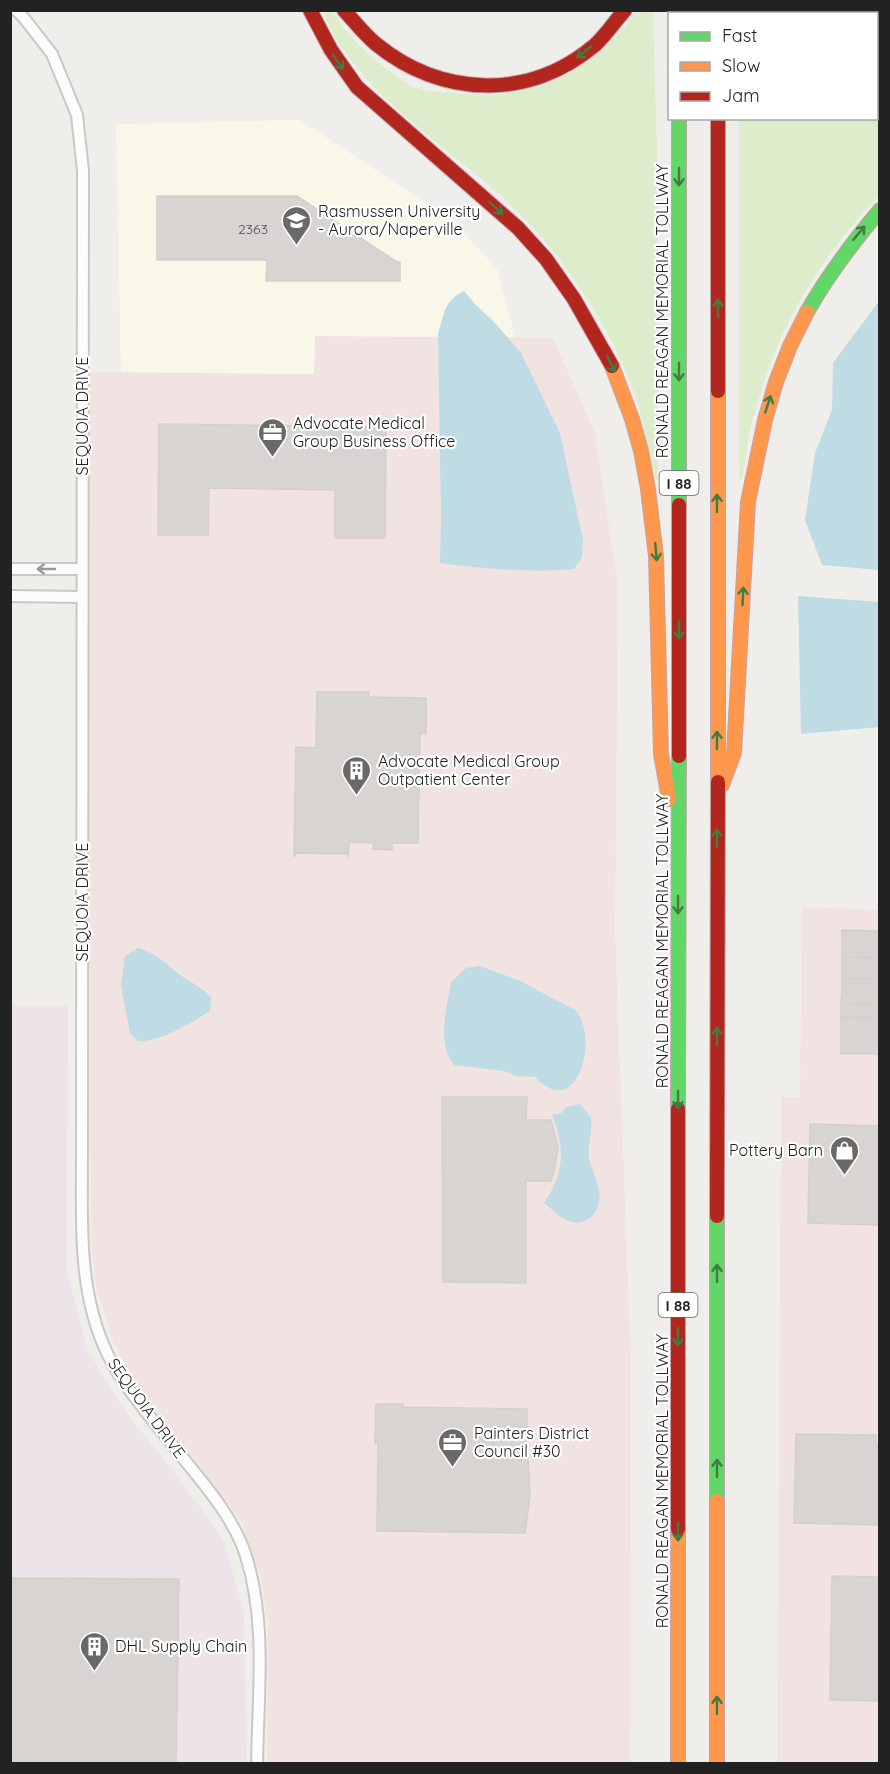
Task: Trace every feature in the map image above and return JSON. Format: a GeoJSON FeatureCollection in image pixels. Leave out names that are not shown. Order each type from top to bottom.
{"type":"FeatureCollection","features":[{"type":"Feature","properties":{"kind":"highway"},"geometry":{"type":"LineString","coordinates":[[310,10],[326,44],[357,87],[519,228],[546,259],[594,330],[611,363],[632,419],[648,489],[656,556],[661,754],[678,847]]}},
{"type":"Feature","properties":{"kind":"highway"},"geometry":{"type":"LineString","coordinates":[[344,10],[371,41],[407,67],[445,83],[481,88],[525,82],[566,65],[604,36],[625,10]]}},
{"type":"Feature","properties":{"kind":"highway","name":"RONALD REAGAN MEMORIAL TOLLWAY"},"geometry":{"type":"LineString","coordinates":[[678,1764],[679,120]]}},
{"type":"Feature","properties":{"kind":"highway","name":"I 88"},"geometry":{"type":"LineString","coordinates":[[717,1764],[718,120]]}},
{"type":"Feature","properties":{"kind":"highway"},"geometry":{"type":"LineString","coordinates":[[717,799],[734,753],[748,502],[754,461],[765,415],[790,344],[809,305],[840,258],[879,210]]}},
{"type":"Feature","properties":{"kind":"street","name":"SEQUOIA DRIVE"},"geometry":{"type":"LineString","coordinates":[[16,10],[52,54],[77,115],[83,171],[82,1233],[87,1286],[96,1326],[109,1357],[143,1409],[222,1508],[245,1554],[256,1599],[259,1640],[257,1764]]}},
{"type":"Feature","properties":{"kind":"street"},"geometry":{"type":"LineString","coordinates":[[10,569],[82,569]]}},
{"type":"Feature","properties":{"kind":"street"},"geometry":{"type":"LineString","coordinates":[[10,596],[82,597]]}},
{"type":"Feature","properties":{"kind":"shaded area","name":"Rasmussen University - Aurora/Naperville"},"geometry":{"type":"Polygon","coordinates":[[[300,120],[454,222],[497,269],[515,337],[315,336],[314,374],[121,372],[116,124],[300,120]]]}},
{"type":"Feature","properties":{"kind":"shaded area"},"geometry":{"type":"Polygon","coordinates":[[[315,336],[553,338],[595,433],[618,586],[615,932],[631,1365],[630,1763],[267,1763],[268,1624],[261,1578],[241,1522],[143,1396],[113,1342],[96,1286],[91,1237],[88,372],[314,374],[315,336]]]}},
{"type":"Feature","properties":{"kind":"shaded area"},"geometry":{"type":"Polygon","coordinates":[[[802,907],[879,910],[879,1763],[777,1764],[781,1097],[800,1097],[802,907]]]}},
{"type":"Feature","properties":{"kind":"shaded area"},"geometry":{"type":"Polygon","coordinates":[[[11,1006],[68,1006],[67,1271],[88,1351],[127,1414],[179,1478],[224,1541],[244,1613],[247,1763],[11,1764],[11,1006]]]}},
{"type":"Feature","properties":{"kind":"green space"},"geometry":{"type":"Polygon","coordinates":[[[323,11],[332,11],[360,46],[409,85],[433,91],[484,95],[535,88],[558,79],[601,51],[637,11],[653,11],[658,187],[658,481],[652,467],[638,403],[631,384],[605,328],[572,276],[553,251],[509,203],[426,134],[377,89],[355,65],[337,39],[323,11]]]}},
{"type":"Feature","properties":{"kind":"green space"},"geometry":{"type":"Polygon","coordinates":[[[879,90],[879,196],[859,217],[823,263],[793,313],[769,367],[760,394],[739,483],[739,120],[878,120],[879,90]]]}},
{"type":"Feature","properties":{"kind":"water"},"geometry":{"type":"Polygon","coordinates":[[[464,291],[521,353],[560,433],[583,540],[582,557],[574,569],[507,570],[440,563],[438,334],[448,304],[464,291]]]}},
{"type":"Feature","properties":{"kind":"water"},"geometry":{"type":"Polygon","coordinates":[[[879,301],[879,570],[822,565],[805,520],[815,453],[832,410],[833,363],[879,301]]]}},
{"type":"Feature","properties":{"kind":"water"},"geometry":{"type":"Polygon","coordinates":[[[798,596],[879,602],[879,727],[801,734],[798,596]]]}},
{"type":"Feature","properties":{"kind":"water"},"geometry":{"type":"Polygon","coordinates":[[[138,948],[156,956],[207,993],[211,997],[210,1011],[165,1035],[138,1041],[130,1033],[121,986],[125,956],[138,948]]]}},
{"type":"Feature","properties":{"kind":"water"},"geometry":{"type":"Polygon","coordinates":[[[480,966],[520,981],[575,1010],[582,1022],[585,1055],[573,1083],[563,1090],[550,1088],[535,1077],[454,1065],[445,1046],[444,1035],[451,982],[466,968],[480,966]]]}},
{"type":"Feature","properties":{"kind":"water"},"geometry":{"type":"Polygon","coordinates":[[[580,1104],[591,1117],[589,1159],[600,1198],[592,1216],[581,1222],[574,1222],[563,1219],[544,1203],[556,1181],[561,1160],[559,1138],[552,1114],[560,1114],[567,1107],[580,1104]]]}},
{"type":"Feature","properties":{"kind":"building"},"geometry":{"type":"Polygon","coordinates":[[[157,196],[297,196],[400,262],[400,281],[266,281],[267,260],[157,260],[157,196]]]}},
{"type":"Feature","properties":{"kind":"building","name":"Advocate Medical Group Business Office"},"geometry":{"type":"Polygon","coordinates":[[[159,424],[386,427],[385,538],[335,538],[335,490],[209,488],[208,535],[158,535],[159,424]]]}},
{"type":"Feature","properties":{"kind":"building","name":"Advocate Medical Group Outpatient Center"},"geometry":{"type":"Polygon","coordinates":[[[317,692],[369,692],[369,697],[426,698],[426,733],[420,733],[418,843],[392,843],[392,850],[373,849],[374,843],[349,842],[348,857],[347,854],[296,853],[294,856],[296,747],[316,748],[317,692]]]}},
{"type":"Feature","properties":{"kind":"building"},"geometry":{"type":"Polygon","coordinates":[[[842,930],[880,931],[880,958],[842,957],[842,930]]]}},
{"type":"Feature","properties":{"kind":"building"},"geometry":{"type":"Polygon","coordinates":[[[842,957],[880,958],[880,968],[842,968],[842,957]]]}},
{"type":"Feature","properties":{"kind":"building"},"geometry":{"type":"Polygon","coordinates":[[[842,968],[880,968],[880,979],[842,979],[842,968]]]}},
{"type":"Feature","properties":{"kind":"building"},"geometry":{"type":"Polygon","coordinates":[[[842,979],[880,979],[880,992],[842,992],[842,979]]]}},
{"type":"Feature","properties":{"kind":"building"},"geometry":{"type":"Polygon","coordinates":[[[842,992],[880,992],[880,1005],[841,1004],[842,992]]]}},
{"type":"Feature","properties":{"kind":"building"},"geometry":{"type":"Polygon","coordinates":[[[841,1004],[880,1005],[880,1018],[841,1017],[841,1004]]]}},
{"type":"Feature","properties":{"kind":"building"},"geometry":{"type":"Polygon","coordinates":[[[841,1017],[880,1018],[880,1054],[841,1054],[841,1017]]]}},
{"type":"Feature","properties":{"kind":"building"},"geometry":{"type":"Polygon","coordinates":[[[442,1097],[527,1097],[526,1120],[551,1120],[558,1147],[551,1181],[526,1181],[526,1283],[443,1282],[442,1097]]]}},
{"type":"Feature","properties":{"kind":"building","name":"Pottery Barn"},"geometry":{"type":"Polygon","coordinates":[[[810,1124],[880,1126],[880,1225],[808,1223],[810,1124]]]}},
{"type":"Feature","properties":{"kind":"building","name":"Painters District Council #30"},"geometry":{"type":"Polygon","coordinates":[[[376,1404],[403,1404],[402,1407],[527,1409],[530,1496],[525,1533],[377,1531],[376,1404]]]}},
{"type":"Feature","properties":{"kind":"building"},"geometry":{"type":"Polygon","coordinates":[[[796,1434],[876,1435],[876,1444],[880,1444],[880,1525],[794,1523],[796,1434]]]}},
{"type":"Feature","properties":{"kind":"building"},"geometry":{"type":"Polygon","coordinates":[[[832,1576],[880,1577],[879,1701],[830,1700],[832,1576]]]}},
{"type":"Feature","properties":{"kind":"building","name":"DHL Supply Chain"},"geometry":{"type":"Polygon","coordinates":[[[10,1578],[179,1579],[176,1764],[10,1764],[10,1578]]]}},
{"type":"Feature","properties":{"kind":"traffic: fast"},"geometry":{"type":"LineString","coordinates":[[679,120],[679,505]]}},
{"type":"Feature","properties":{"kind":"traffic: fast"},"geometry":{"type":"LineString","coordinates":[[807,312],[841,259],[880,210]]}},
{"type":"Feature","properties":{"kind":"traffic: fast"},"geometry":{"type":"LineString","coordinates":[[678,1109],[679,756]]}},
{"type":"Feature","properties":{"kind":"traffic: fast"},"geometry":{"type":"LineString","coordinates":[[717,1216],[717,1501]]}},
{"type":"Feature","properties":{"kind":"traffic: slow"},"geometry":{"type":"LineString","coordinates":[[722,785],[734,753],[748,502],[765,420],[776,382],[807,312]]}},
{"type":"Feature","properties":{"kind":"traffic: slow"},"geometry":{"type":"LineString","coordinates":[[612,366],[632,419],[648,489],[656,556],[661,754],[669,799]]}},
{"type":"Feature","properties":{"kind":"traffic: slow"},"geometry":{"type":"LineString","coordinates":[[718,391],[718,782]]}},
{"type":"Feature","properties":{"kind":"traffic: slow"},"geometry":{"type":"LineString","coordinates":[[717,1501],[717,1764]]}},
{"type":"Feature","properties":{"kind":"traffic: slow"},"geometry":{"type":"LineString","coordinates":[[678,1529],[678,1764]]}},
{"type":"Feature","properties":{"kind":"traffic: jam"},"geometry":{"type":"LineString","coordinates":[[310,10],[331,50],[357,87],[518,228],[546,259],[574,299],[612,366]]}},
{"type":"Feature","properties":{"kind":"traffic: jam"},"geometry":{"type":"LineString","coordinates":[[344,10],[376,44],[401,62],[428,74],[456,82],[485,85],[514,83],[542,76],[569,63],[595,45],[625,10]]}},
{"type":"Feature","properties":{"kind":"traffic: jam"},"geometry":{"type":"LineString","coordinates":[[718,120],[718,391]]}},
{"type":"Feature","properties":{"kind":"traffic: jam"},"geometry":{"type":"LineString","coordinates":[[679,505],[679,756]]}},
{"type":"Feature","properties":{"kind":"traffic: jam"},"geometry":{"type":"LineString","coordinates":[[717,1216],[718,782]]}},
{"type":"Feature","properties":{"kind":"traffic: jam"},"geometry":{"type":"LineString","coordinates":[[678,1109],[678,1529]]}},
{"type":"Feature","properties":{"kind":"place","name":"Rasmussen University - Aurora/Naperville"},"geometry":{"type":"Point","coordinates":[297,246]}},
{"type":"Feature","properties":{"kind":"place","name":"Advocate Medical Group Business Office"},"geometry":{"type":"Point","coordinates":[272,458]}},
{"type":"Feature","properties":{"kind":"place","name":"Advocate Medical Group Outpatient Center"},"geometry":{"type":"Point","coordinates":[357,796]}},
{"type":"Feature","properties":{"kind":"place","name":"Pottery Barn"},"geometry":{"type":"Point","coordinates":[844,1176]}},
{"type":"Feature","properties":{"kind":"place","name":"Painters District Council #30"},"geometry":{"type":"Point","coordinates":[453,1468]}},
{"type":"Feature","properties":{"kind":"place","name":"DHL Supply Chain"},"geometry":{"type":"Point","coordinates":[94,1672]}}]}
